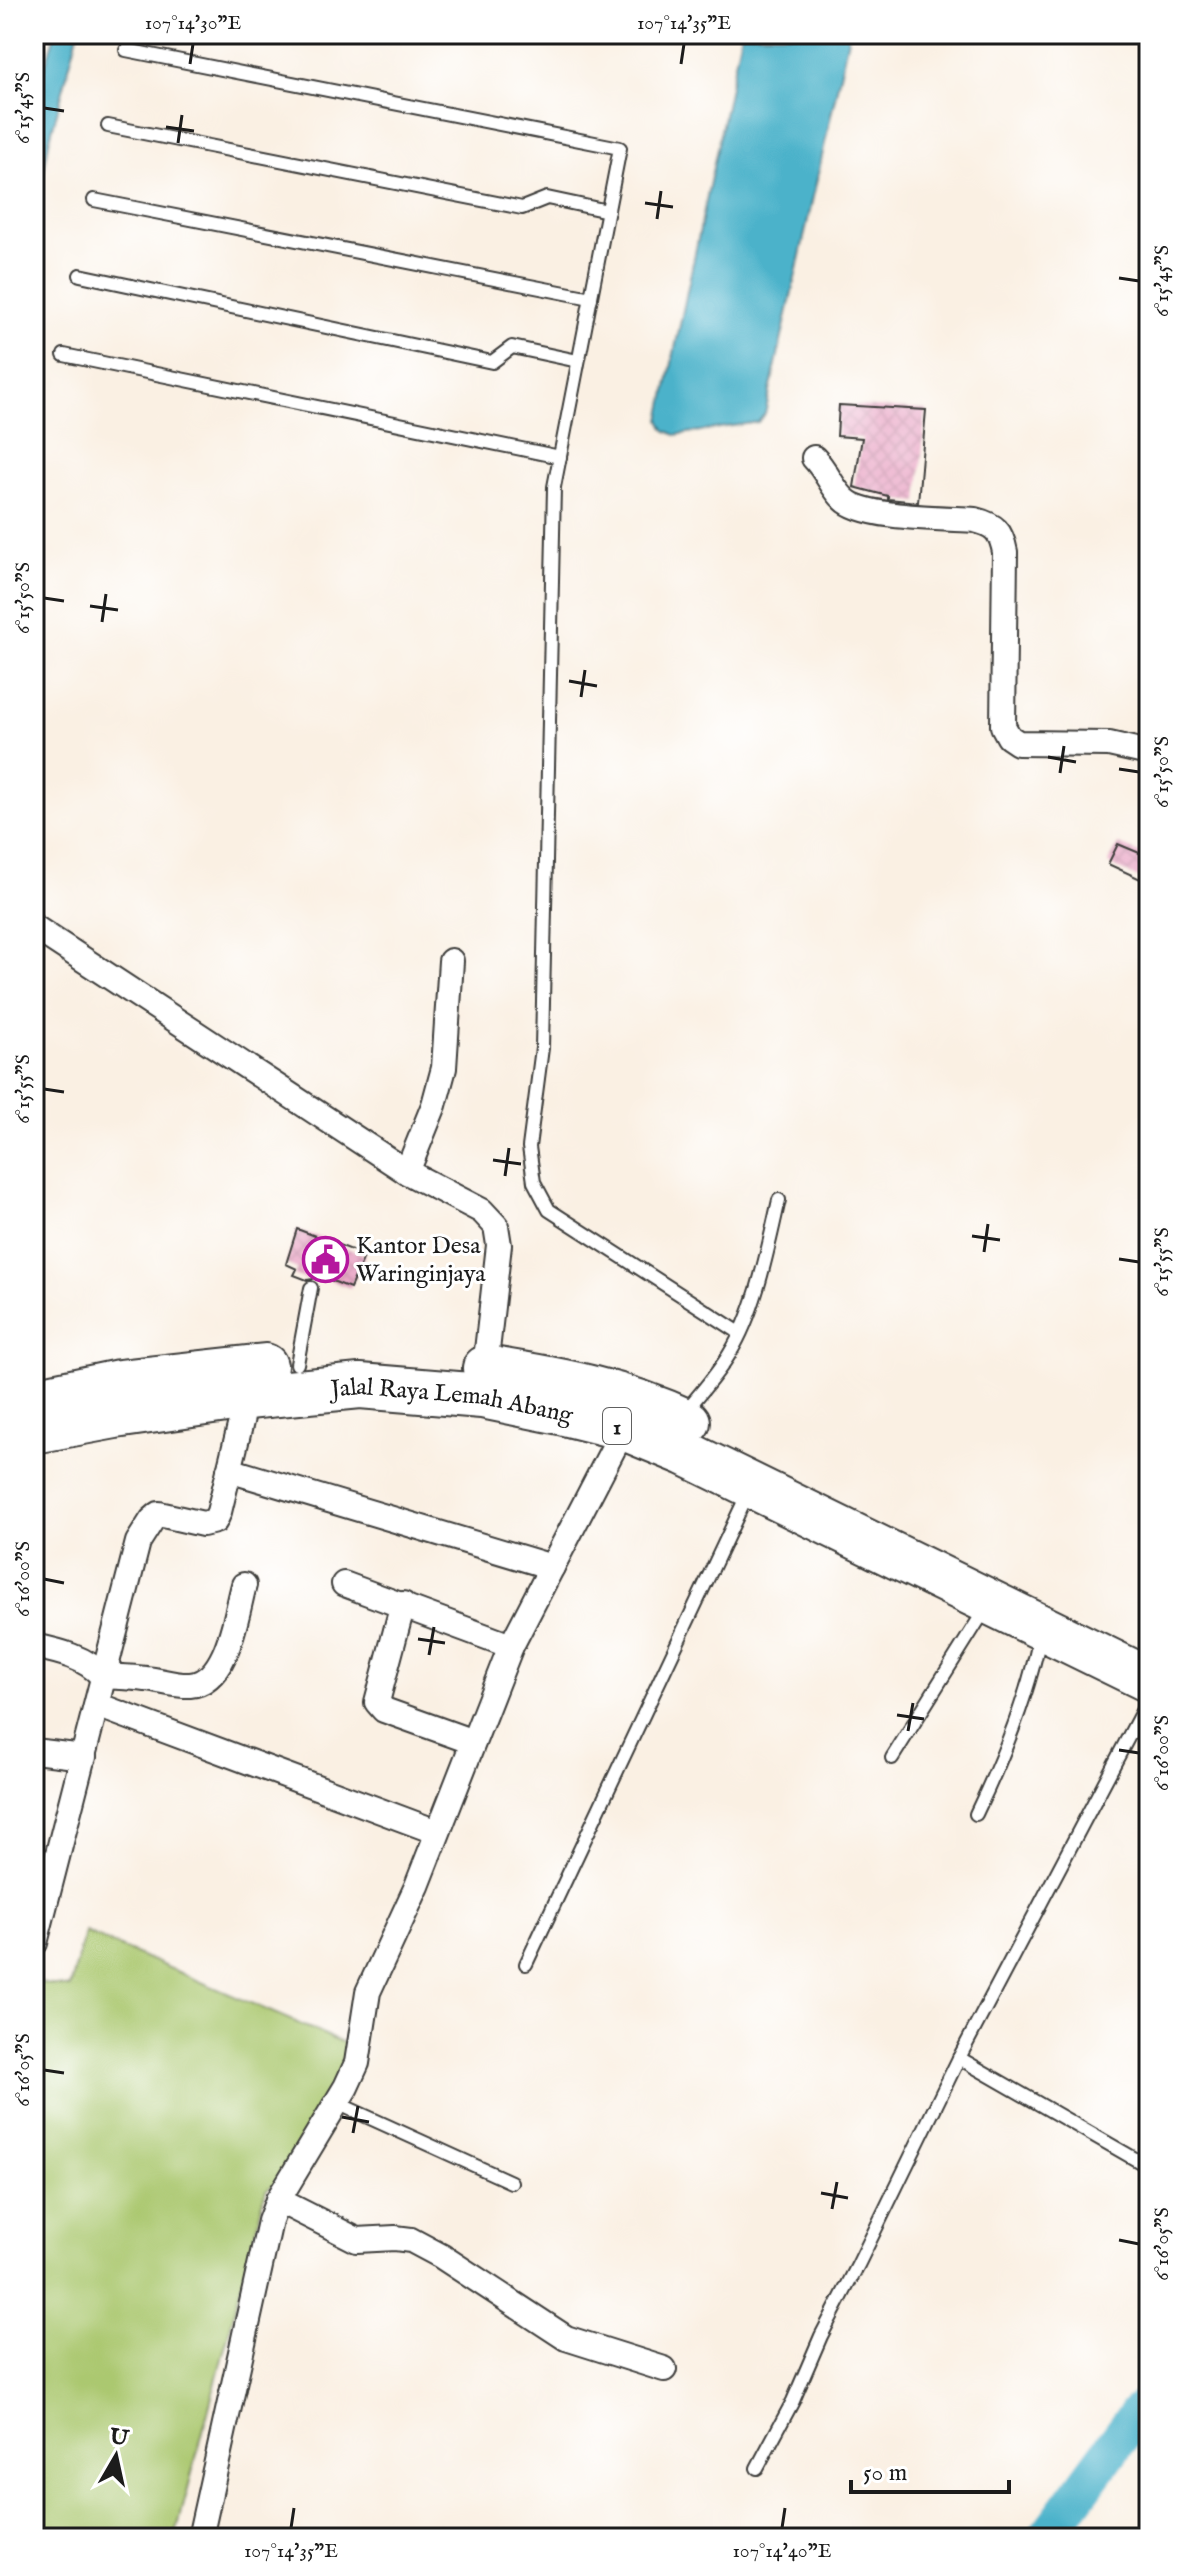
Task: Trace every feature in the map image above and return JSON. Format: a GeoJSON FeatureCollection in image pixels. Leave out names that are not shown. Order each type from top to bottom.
{"type":"FeatureCollection","features":[{"type":"Feature","properties":{"kind":"highway","name":"Jalal Raya Lemah Abang"},"geometry":{"type":"LineString","coordinates":[[34,1400],[119,1382],[246,1367],[358,1361],[485,1368],[561,1380],[628,1397],[680,1418],[1149,1649]]}},
{"type":"Feature","properties":{"kind":"highway","name":"Jalal Raya Lemah Abang"},"geometry":{"type":"LineString","coordinates":[[34,1431],[247,1397],[360,1386],[482,1396],[624,1428],[685,1453],[1149,1680]]}},
{"type":"Feature","properties":{"kind":"street"},"geometry":{"type":"LineString","coordinates":[[814,458],[844,500],[860,508],[879,513],[975,520],[998,530],[1005,552],[1003,726],[1009,737],[1018,743],[1109,744],[1149,753]]}},
{"type":"Feature","properties":{"kind":"street"},"geometry":{"type":"LineString","coordinates":[[34,927],[407,1172],[482,1211],[496,1226],[499,1245],[485,1368]]}},
{"type":"Feature","properties":{"kind":"street"},"geometry":{"type":"LineString","coordinates":[[407,1172],[434,1105],[444,1068],[451,961]]}},
{"type":"Feature","properties":{"kind":"street"},"geometry":{"type":"LineString","coordinates":[[35,1943],[138,1542],[159,1514],[203,1524],[215,1521],[247,1397]]}},
{"type":"Feature","properties":{"kind":"street"},"geometry":{"type":"LineString","coordinates":[[200,2538],[270,2221],[278,2200],[337,2103],[357,2063],[368,1992],[417,1886],[511,1646],[624,1428]]}},
{"type":"Feature","properties":{"kind":"street"},"geometry":{"type":"LineString","coordinates":[[229,1470],[552,1567]]}},
{"type":"Feature","properties":{"kind":"street"},"geometry":{"type":"LineString","coordinates":[[344,1584],[511,1646]]}},
{"type":"Feature","properties":{"kind":"street"},"geometry":{"type":"LineString","coordinates":[[34,1646],[56,1650],[94,1667],[102,1676],[189,1685],[200,1682],[218,1668],[227,1650],[244,1585]]}},
{"type":"Feature","properties":{"kind":"street"},"geometry":{"type":"LineString","coordinates":[[403,1604],[377,1702],[384,1710],[473,1742]]}},
{"type":"Feature","properties":{"kind":"street"},"geometry":{"type":"LineString","coordinates":[[97,1705],[437,1832]]}},
{"type":"Feature","properties":{"kind":"street"},"geometry":{"type":"LineString","coordinates":[[34,1751],[84,1757]]}},
{"type":"Feature","properties":{"kind":"street"},"geometry":{"type":"LineString","coordinates":[[278,2200],[357,2240],[411,2240],[441,2256],[566,2338],[664,2369]]}},
{"type":"Feature","properties":{"kind":"lane"},"geometry":{"type":"LineString","coordinates":[[126,50],[620,148],[554,487],[542,1048],[529,1147],[534,1182],[549,1210],[740,1333]]}},
{"type":"Feature","properties":{"kind":"lane"},"geometry":{"type":"LineString","coordinates":[[108,126],[522,208],[547,198],[608,211]]}},
{"type":"Feature","properties":{"kind":"lane"},"geometry":{"type":"LineString","coordinates":[[94,200],[591,298]]}},
{"type":"Feature","properties":{"kind":"lane"},"geometry":{"type":"LineString","coordinates":[[80,275],[492,362],[512,347],[578,361]]}},
{"type":"Feature","properties":{"kind":"lane"},"geometry":{"type":"LineString","coordinates":[[64,355],[560,457]]}},
{"type":"Feature","properties":{"kind":"lane"},"geometry":{"type":"LineString","coordinates":[[680,1418],[730,1353],[740,1333],[757,1289],[779,1200]]}},
{"type":"Feature","properties":{"kind":"lane"},"geometry":{"type":"LineString","coordinates":[[297,1364],[311,1288]]}},
{"type":"Feature","properties":{"kind":"lane"},"geometry":{"type":"LineString","coordinates":[[526,1964],[752,1484]]}},
{"type":"Feature","properties":{"kind":"lane"},"geometry":{"type":"LineString","coordinates":[[892,1758],[989,1602]]}},
{"type":"Feature","properties":{"kind":"lane"},"geometry":{"type":"LineString","coordinates":[[976,1814],[1023,1704],[1042,1627]]}},
{"type":"Feature","properties":{"kind":"lane"},"geometry":{"type":"LineString","coordinates":[[757,2468],[793,2401],[821,2336],[959,2058],[1149,1698]]}},
{"type":"Feature","properties":{"kind":"lane"},"geometry":{"type":"LineString","coordinates":[[959,2058],[1149,2167]]}},
{"type":"Feature","properties":{"kind":"lane"},"geometry":{"type":"LineString","coordinates":[[337,2103],[511,2182]]}},
{"type":"Feature","properties":{"kind":"green space"},"geometry":{"type":"Polygon","coordinates":[[[85,1932],[344,2043],[343,2084],[291,2172],[266,2190],[175,2538],[34,2538],[34,1982],[70,1988],[85,1932]]]}},
{"type":"Feature","properties":{"kind":"water"},"geometry":{"type":"Polygon","coordinates":[[[55,34],[78,34],[49,142],[34,225],[34,101],[55,34]]]}},
{"type":"Feature","properties":{"kind":"water"},"geometry":{"type":"Polygon","coordinates":[[[741,34],[849,34],[765,414],[758,422],[675,435],[665,430],[660,420],[741,34]]]}},
{"type":"Feature","properties":{"kind":"building"},"geometry":{"type":"Polygon","coordinates":[[[839,405],[926,410],[918,502],[888,499],[888,496],[854,487],[862,438],[837,436],[839,405]]]}},
{"type":"Feature","properties":{"kind":"building"},"geometry":{"type":"Polygon","coordinates":[[[1118,844],[1149,857],[1149,883],[1108,864],[1118,844]]]}},
{"type":"Feature","properties":{"kind":"building","name":"Kantor Desa Waringinjaya"},"geometry":{"type":"Polygon","coordinates":[[[297,1229],[365,1255],[350,1288],[315,1274],[313,1279],[307,1280],[294,1275],[297,1269],[286,1264],[297,1229]]]}},
{"type":"Feature","properties":{"kind":"waterway"},"geometry":{"type":"LineString","coordinates":[[1046,2538],[1137,2414],[1149,2403]]}},
{"type":"Feature","properties":{"kind":"place","name":"Kantor Desa Waringinjaya"},"geometry":{"type":"Point","coordinates":[325,1259]}}]}
